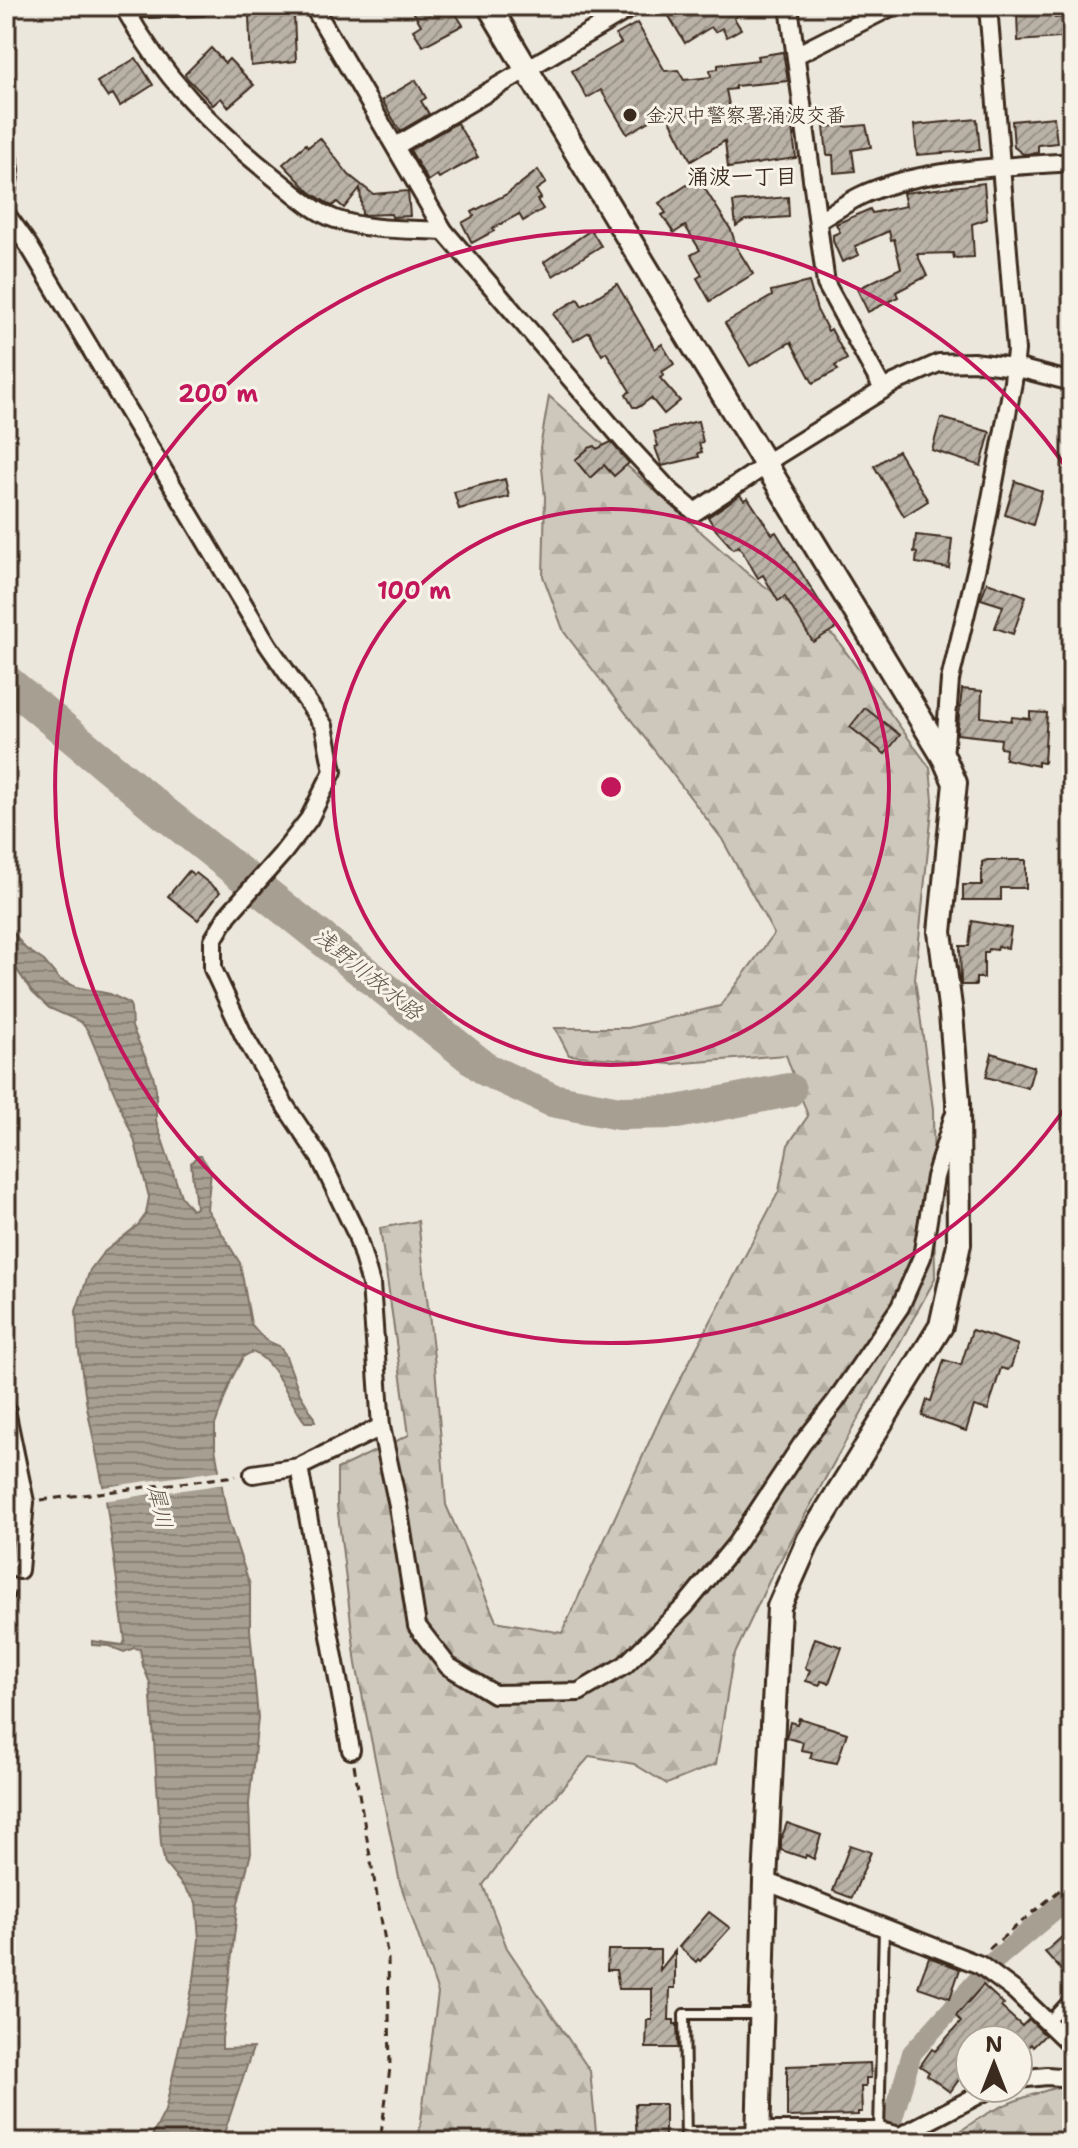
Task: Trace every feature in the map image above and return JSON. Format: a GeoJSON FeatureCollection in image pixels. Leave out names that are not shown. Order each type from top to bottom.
{"type":"FeatureCollection","features":[{"type":"Feature","properties":{"kind":"street"},"geometry":{"type":"LineString","coordinates":[[124,8],[201,6]]}},
{"type":"Feature","properties":{"kind":"street"},"geometry":{"type":"LineString","coordinates":[[313,6],[444,231],[649,468],[695,512],[883,389],[939,363],[973,362],[1014,367],[1072,382]]}},
{"type":"Feature","properties":{"kind":"street"},"geometry":{"type":"LineString","coordinates":[[489,6],[604,201],[768,464],[944,758],[955,783],[940,932],[958,1101],[959,1244],[941,1326],[809,1539],[779,1607],[765,1881],[758,2136],[900,2136],[961,2104]]}},
{"type":"Feature","properties":{"kind":"street"},"geometry":{"type":"LineString","coordinates":[[396,146],[634,6]]}},
{"type":"Feature","properties":{"kind":"street"},"geometry":{"type":"LineString","coordinates":[[789,6],[826,284],[883,389]]}},
{"type":"Feature","properties":{"kind":"street"},"geometry":{"type":"LineString","coordinates":[[796,55],[893,6]]}},
{"type":"Feature","properties":{"kind":"street"},"geometry":{"type":"LineString","coordinates":[[944,758],[950,680],[983,541],[1016,350],[988,6]]}},
{"type":"Feature","properties":{"kind":"street"},"geometry":{"type":"LineString","coordinates":[[124,8],[170,79],[232,143],[309,204],[334,218],[362,226],[444,231]]}},
{"type":"Feature","properties":{"kind":"street"},"geometry":{"type":"LineString","coordinates":[[6,147],[10,170],[6,193]]}},
{"type":"Feature","properties":{"kind":"street"},"geometry":{"type":"LineString","coordinates":[[818,221],[861,196],[914,179],[1003,167],[1072,162]]}},
{"type":"Feature","properties":{"kind":"street"},"geometry":{"type":"LineString","coordinates":[[6,214],[45,272],[268,645],[324,726],[333,771],[309,819],[228,915],[213,940],[213,969],[244,1036],[320,1158],[356,1233],[371,1284],[381,1427],[398,1506],[417,1626],[448,1666],[494,1694],[579,1692],[625,1665],[685,1606],[736,1544],[802,1444],[835,1402],[900,1307],[922,1257],[935,1177],[958,1101]]}},
{"type":"Feature","properties":{"kind":"street"},"geometry":{"type":"LineString","coordinates":[[6,1410],[25,1502],[19,1570]]}},
{"type":"Feature","properties":{"kind":"street"},"geometry":{"type":"LineString","coordinates":[[253,1474],[299,1467],[381,1427]]}},
{"type":"Feature","properties":{"kind":"street"},"geometry":{"type":"LineString","coordinates":[[299,1467],[351,1750]]}},
{"type":"Feature","properties":{"kind":"street"},"geometry":{"type":"LineString","coordinates":[[765,1881],[973,1962],[1015,1991],[1072,2046]]}},
{"type":"Feature","properties":{"kind":"street"},"geometry":{"type":"LineString","coordinates":[[1034,2077],[1072,2078]]}},
{"type":"Feature","properties":{"kind":"lane"},"geometry":{"type":"LineString","coordinates":[[877,2137],[884,1927]]}},
{"type":"Feature","properties":{"kind":"lane"},"geometry":{"type":"LineString","coordinates":[[1048,2022],[1072,1996]]}},
{"type":"Feature","properties":{"kind":"lane"},"geometry":{"type":"LineString","coordinates":[[686,2142],[684,2014],[761,2014]]}},
{"type":"Feature","properties":{"kind":"lane"},"geometry":{"type":"LineString","coordinates":[[686,2132],[758,2136]]}},
{"type":"Feature","properties":{"kind":"path"},"geometry":{"type":"LineString","coordinates":[[25,1502],[253,1474]]}},
{"type":"Feature","properties":{"kind":"path"},"geometry":{"type":"LineString","coordinates":[[6,1626],[19,1570]]}},
{"type":"Feature","properties":{"kind":"path"},"geometry":{"type":"LineString","coordinates":[[351,1750],[388,1958],[390,2068],[380,2142]]}},
{"type":"Feature","properties":{"kind":"path"},"geometry":{"type":"LineString","coordinates":[[973,1962],[1072,1880]]}},
{"type":"Feature","properties":{"kind":"green space"},"geometry":{"type":"Polygon","coordinates":[[[549,396],[748,574],[835,637],[930,768],[933,800],[915,979],[933,1109],[935,1279],[771,1577],[733,1658],[716,1764],[667,1784],[634,1764],[590,1756],[518,1839],[483,1885],[507,1948],[590,2071],[597,2142],[418,2142],[438,1993],[400,1883],[356,1664],[337,1505],[337,1469],[409,1435],[380,1228],[418,1221],[435,1366],[446,1505],[496,1621],[562,1633],[662,1414],[779,1191],[788,1145],[808,1116],[786,1055],[671,1064],[569,1055],[555,1028],[628,1028],[720,1006],[774,934],[722,839],[564,632],[543,576],[545,497],[540,448],[549,396]]]}},
{"type":"Feature","properties":{"kind":"green space"},"geometry":{"type":"Polygon","coordinates":[[[1072,2083],[1072,2142],[947,2142],[976,2120],[1006,2105],[1034,2104],[1034,2094],[1072,2083]]]}},
{"type":"Feature","properties":{"kind":"water","name":"犀川"},"geometry":{"type":"Polygon","coordinates":[[[6,923],[25,948],[44,961],[59,979],[129,1003],[132,1027],[153,1075],[156,1121],[181,1196],[192,1210],[196,1208],[191,1163],[201,1156],[211,1171],[207,1209],[240,1263],[251,1324],[265,1340],[279,1346],[285,1354],[300,1394],[315,1422],[305,1422],[275,1372],[252,1352],[243,1357],[232,1378],[215,1425],[215,1448],[228,1520],[250,1585],[250,1629],[258,1718],[249,1804],[251,1853],[238,1903],[222,2039],[222,2049],[253,2048],[221,2142],[149,2142],[165,2111],[194,1979],[199,1939],[196,1902],[165,1864],[150,1683],[140,1649],[124,1652],[109,1646],[92,1645],[92,1641],[123,1645],[125,1640],[106,1500],[87,1407],[76,1311],[90,1270],[103,1253],[138,1225],[146,1214],[149,1197],[134,1139],[88,1031],[81,1022],[49,1008],[32,992],[6,954],[6,923]]]}},
{"type":"Feature","properties":{"kind":"pier"},"geometry":{"type":"Polygon","coordinates":[[[224,1470],[226,1484],[102,1501],[99,1488],[224,1470]]]}},
{"type":"Feature","properties":{"kind":"building"},"geometry":{"type":"Polygon","coordinates":[[[410,6],[451,6],[463,25],[423,46],[413,30],[421,25],[410,6]]]}},
{"type":"Feature","properties":{"kind":"building"},"geometry":{"type":"Polygon","coordinates":[[[663,6],[755,6],[734,18],[741,29],[727,37],[722,28],[715,32],[711,27],[685,43],[663,6]]]}},
{"type":"Feature","properties":{"kind":"building"},"geometry":{"type":"Polygon","coordinates":[[[1049,10],[1049,14],[1055,13],[1055,18],[1072,16],[1072,37],[1018,41],[1017,13],[1049,10]]]}},
{"type":"Feature","properties":{"kind":"building"},"geometry":{"type":"Polygon","coordinates":[[[249,15],[294,15],[296,61],[251,66],[249,15]]]}},
{"type":"Feature","properties":{"kind":"building"},"geometry":{"type":"Polygon","coordinates":[[[637,23],[665,71],[678,70],[684,80],[711,77],[710,70],[718,69],[718,65],[758,60],[757,56],[783,52],[788,81],[735,86],[735,89],[726,90],[733,125],[791,119],[796,158],[728,168],[725,141],[691,161],[666,112],[627,134],[601,90],[587,98],[572,71],[621,43],[616,35],[637,23]]]}},
{"type":"Feature","properties":{"kind":"building"},"geometry":{"type":"Polygon","coordinates":[[[211,48],[225,63],[229,59],[254,85],[228,107],[221,98],[213,105],[185,74],[211,48]]]}},
{"type":"Feature","properties":{"kind":"building"},"geometry":{"type":"Polygon","coordinates":[[[136,58],[153,85],[120,106],[113,94],[108,98],[97,82],[136,58]]]}},
{"type":"Feature","properties":{"kind":"building"},"geometry":{"type":"Polygon","coordinates":[[[416,80],[426,98],[421,101],[429,114],[400,131],[382,100],[416,80]]]}},
{"type":"Feature","properties":{"kind":"building"},"geometry":{"type":"Polygon","coordinates":[[[1054,117],[1057,143],[1038,145],[1038,153],[1023,154],[1014,147],[1012,121],[1054,117]]]}},
{"type":"Feature","properties":{"kind":"building"},"geometry":{"type":"Polygon","coordinates":[[[977,119],[980,150],[917,155],[914,125],[977,119]]]}},
{"type":"Feature","properties":{"kind":"building"},"geometry":{"type":"Polygon","coordinates":[[[457,123],[478,157],[428,181],[410,150],[457,123]]]}},
{"type":"Feature","properties":{"kind":"building"},"geometry":{"type":"Polygon","coordinates":[[[866,125],[871,147],[852,150],[855,171],[834,173],[833,155],[827,155],[824,127],[866,125]]]}},
{"type":"Feature","properties":{"kind":"building"},"geometry":{"type":"Polygon","coordinates":[[[320,138],[349,175],[373,194],[408,191],[410,216],[362,215],[360,188],[344,208],[337,202],[332,206],[310,192],[283,164],[306,144],[308,147],[320,138]]]}},
{"type":"Feature","properties":{"kind":"building"},"geometry":{"type":"Polygon","coordinates":[[[538,170],[546,183],[536,190],[541,198],[537,200],[543,209],[523,221],[519,214],[472,243],[462,223],[474,216],[472,212],[507,194],[538,170]]]}},
{"type":"Feature","properties":{"kind":"building"},"geometry":{"type":"Polygon","coordinates":[[[698,178],[731,230],[737,248],[753,274],[710,301],[697,278],[702,275],[691,255],[700,250],[685,226],[674,233],[662,215],[666,213],[659,203],[698,178]]]}},
{"type":"Feature","properties":{"kind":"building"},"geometry":{"type":"Polygon","coordinates":[[[984,183],[987,219],[972,224],[974,257],[954,258],[953,253],[917,254],[927,276],[896,292],[898,297],[868,312],[857,289],[901,268],[894,239],[891,240],[889,231],[855,246],[859,255],[842,262],[833,241],[833,235],[840,232],[836,224],[870,209],[872,213],[906,206],[903,193],[984,183]]]}},
{"type":"Feature","properties":{"kind":"building"},"geometry":{"type":"Polygon","coordinates":[[[788,197],[789,217],[745,220],[736,226],[733,202],[788,197]]]}},
{"type":"Feature","properties":{"kind":"building"},"geometry":{"type":"Polygon","coordinates":[[[591,230],[601,246],[553,276],[544,262],[591,230]]]}},
{"type":"Feature","properties":{"kind":"building"},"geometry":{"type":"Polygon","coordinates":[[[809,282],[817,310],[847,359],[835,366],[838,370],[813,383],[791,342],[750,366],[725,323],[772,296],[771,291],[809,282]]]}},
{"type":"Feature","properties":{"kind":"building"},"geometry":{"type":"Polygon","coordinates":[[[617,284],[655,349],[662,344],[674,364],[662,372],[664,375],[660,378],[680,401],[664,414],[651,398],[639,407],[633,407],[626,395],[630,391],[606,352],[602,355],[589,332],[574,341],[553,314],[578,299],[582,306],[617,284]]]}},
{"type":"Feature","properties":{"kind":"building"},"geometry":{"type":"Polygon","coordinates":[[[941,418],[990,432],[981,466],[932,450],[941,418]]]}},
{"type":"Feature","properties":{"kind":"building"},"geometry":{"type":"Polygon","coordinates":[[[698,421],[703,442],[699,443],[702,452],[698,453],[699,457],[662,466],[655,447],[658,446],[654,432],[698,421]]]}},
{"type":"Feature","properties":{"kind":"building"},"geometry":{"type":"Polygon","coordinates":[[[611,442],[629,463],[614,476],[604,465],[590,478],[575,460],[589,448],[595,446],[597,449],[611,442]]]}},
{"type":"Feature","properties":{"kind":"building"},"geometry":{"type":"Polygon","coordinates":[[[898,451],[928,501],[904,516],[874,466],[898,451]]]}},
{"type":"Feature","properties":{"kind":"building"},"geometry":{"type":"Polygon","coordinates":[[[505,479],[509,497],[459,509],[454,492],[505,479]]]}},
{"type":"Feature","properties":{"kind":"building"},"geometry":{"type":"Polygon","coordinates":[[[1015,481],[1042,491],[1033,525],[1005,515],[1015,481]]]}},
{"type":"Feature","properties":{"kind":"building"},"geometry":{"type":"Polygon","coordinates":[[[740,495],[744,500],[748,498],[772,534],[776,532],[836,628],[813,642],[785,597],[778,601],[763,575],[758,578],[739,546],[733,549],[708,517],[740,495]]]}},
{"type":"Feature","properties":{"kind":"building"},"geometry":{"type":"Polygon","coordinates":[[[916,535],[952,539],[949,568],[916,563],[916,535]]]}},
{"type":"Feature","properties":{"kind":"building"},"geometry":{"type":"Polygon","coordinates":[[[987,582],[1026,596],[1013,634],[995,628],[1003,606],[981,599],[987,582]]]}},
{"type":"Feature","properties":{"kind":"building"},"geometry":{"type":"Polygon","coordinates":[[[962,689],[982,691],[981,717],[1011,721],[1012,717],[1030,719],[1030,712],[1047,713],[1044,763],[1038,762],[1038,766],[1005,759],[1006,749],[1000,748],[1001,739],[957,734],[962,689]]]}},
{"type":"Feature","properties":{"kind":"building"},"geometry":{"type":"Polygon","coordinates":[[[865,708],[900,735],[885,754],[850,727],[865,708]]]}},
{"type":"Feature","properties":{"kind":"building"},"geometry":{"type":"Polygon","coordinates":[[[1026,860],[1026,888],[1001,888],[1001,900],[963,900],[963,885],[982,885],[982,862],[1026,860]]]}},
{"type":"Feature","properties":{"kind":"building"},"geometry":{"type":"Polygon","coordinates":[[[189,871],[220,892],[198,920],[168,896],[189,871]]]}},
{"type":"Feature","properties":{"kind":"building"},"geometry":{"type":"Polygon","coordinates":[[[972,921],[1011,928],[1008,948],[998,946],[997,950],[984,952],[984,978],[976,978],[976,985],[961,985],[960,946],[969,946],[972,921]]]}},
{"type":"Feature","properties":{"kind":"building"},"geometry":{"type":"Polygon","coordinates":[[[992,1053],[1034,1067],[1028,1088],[986,1077],[992,1053]]]}},
{"type":"Feature","properties":{"kind":"building"},"geometry":{"type":"Polygon","coordinates":[[[972,1330],[1018,1345],[1011,1367],[1008,1370],[1001,1368],[988,1410],[974,1406],[966,1431],[922,1416],[927,1400],[931,1401],[944,1360],[961,1365],[972,1330]]]}},
{"type":"Feature","properties":{"kind":"building"},"geometry":{"type":"Polygon","coordinates":[[[815,1638],[842,1647],[829,1683],[821,1681],[820,1685],[806,1681],[810,1670],[805,1668],[815,1638]]]}},
{"type":"Feature","properties":{"kind":"building"},"geometry":{"type":"Polygon","coordinates":[[[799,1718],[847,1733],[837,1763],[810,1758],[812,1752],[801,1750],[803,1742],[786,1738],[790,1722],[797,1724],[799,1718]]]}},
{"type":"Feature","properties":{"kind":"building"},"geometry":{"type":"Polygon","coordinates":[[[787,1823],[821,1835],[814,1859],[781,1850],[787,1823]]]}},
{"type":"Feature","properties":{"kind":"building"},"geometry":{"type":"Polygon","coordinates":[[[850,1845],[871,1852],[852,1898],[833,1891],[850,1845]]]}},
{"type":"Feature","properties":{"kind":"building"},"geometry":{"type":"Polygon","coordinates":[[[709,1912],[730,1928],[696,1962],[679,1947],[709,1912]]]}},
{"type":"Feature","properties":{"kind":"building"},"geometry":{"type":"Polygon","coordinates":[[[1072,1928],[1072,1982],[1045,1952],[1072,1928]]]}},
{"type":"Feature","properties":{"kind":"building"},"geometry":{"type":"Polygon","coordinates":[[[608,1950],[660,1950],[660,1970],[675,1951],[675,1988],[670,1988],[669,2020],[677,2024],[678,2048],[646,2048],[647,2020],[652,2020],[652,1989],[619,1989],[616,1970],[607,1970],[608,1950]]]}},
{"type":"Feature","properties":{"kind":"building"},"geometry":{"type":"Polygon","coordinates":[[[929,1957],[960,1969],[950,1998],[918,1987],[929,1957]]]}},
{"type":"Feature","properties":{"kind":"building"},"geometry":{"type":"Polygon","coordinates":[[[983,1985],[1020,2024],[959,2024],[961,2022],[956,2016],[983,1985]]]}},
{"type":"Feature","properties":{"kind":"building"},"geometry":{"type":"Polygon","coordinates":[[[1034,2024],[1045,2035],[1034,2046],[1034,2024]]]}},
{"type":"Feature","properties":{"kind":"building"},"geometry":{"type":"Polygon","coordinates":[[[954,2030],[954,2086],[950,2092],[920,2066],[932,2049],[935,2051],[954,2030]]]}},
{"type":"Feature","properties":{"kind":"building"},"geometry":{"type":"Polygon","coordinates":[[[870,2063],[871,2078],[866,2078],[866,2087],[861,2087],[862,2112],[858,2115],[787,2117],[787,2066],[870,2063]]]}},
{"type":"Feature","properties":{"kind":"building"},"geometry":{"type":"Polygon","coordinates":[[[635,2104],[665,2104],[665,2142],[637,2142],[635,2104]]]}},
{"type":"Feature","properties":{"kind":"waterway","name":"浅野川放水路"},"geometry":{"type":"LineString","coordinates":[[6,681],[163,812],[487,1070],[552,1100],[619,1113],[677,1112],[789,1090]]}},
{"type":"Feature","properties":{"kind":"waterway"},"geometry":{"type":"LineString","coordinates":[[993,1962],[1072,1895]]}},
{"type":"Feature","properties":{"kind":"waterway"},"geometry":{"type":"LineString","coordinates":[[891,2125],[912,2053],[984,1973]]}},
{"type":"Feature","properties":{"kind":"place","name":"金沢中警察署涌波交番"},"geometry":{"type":"Point","coordinates":[630,115]}},
{"type":"Feature","properties":{"kind":"district","name":"涌波一丁目"},"geometry":{"type":"Point","coordinates":[742,176]}}]}
